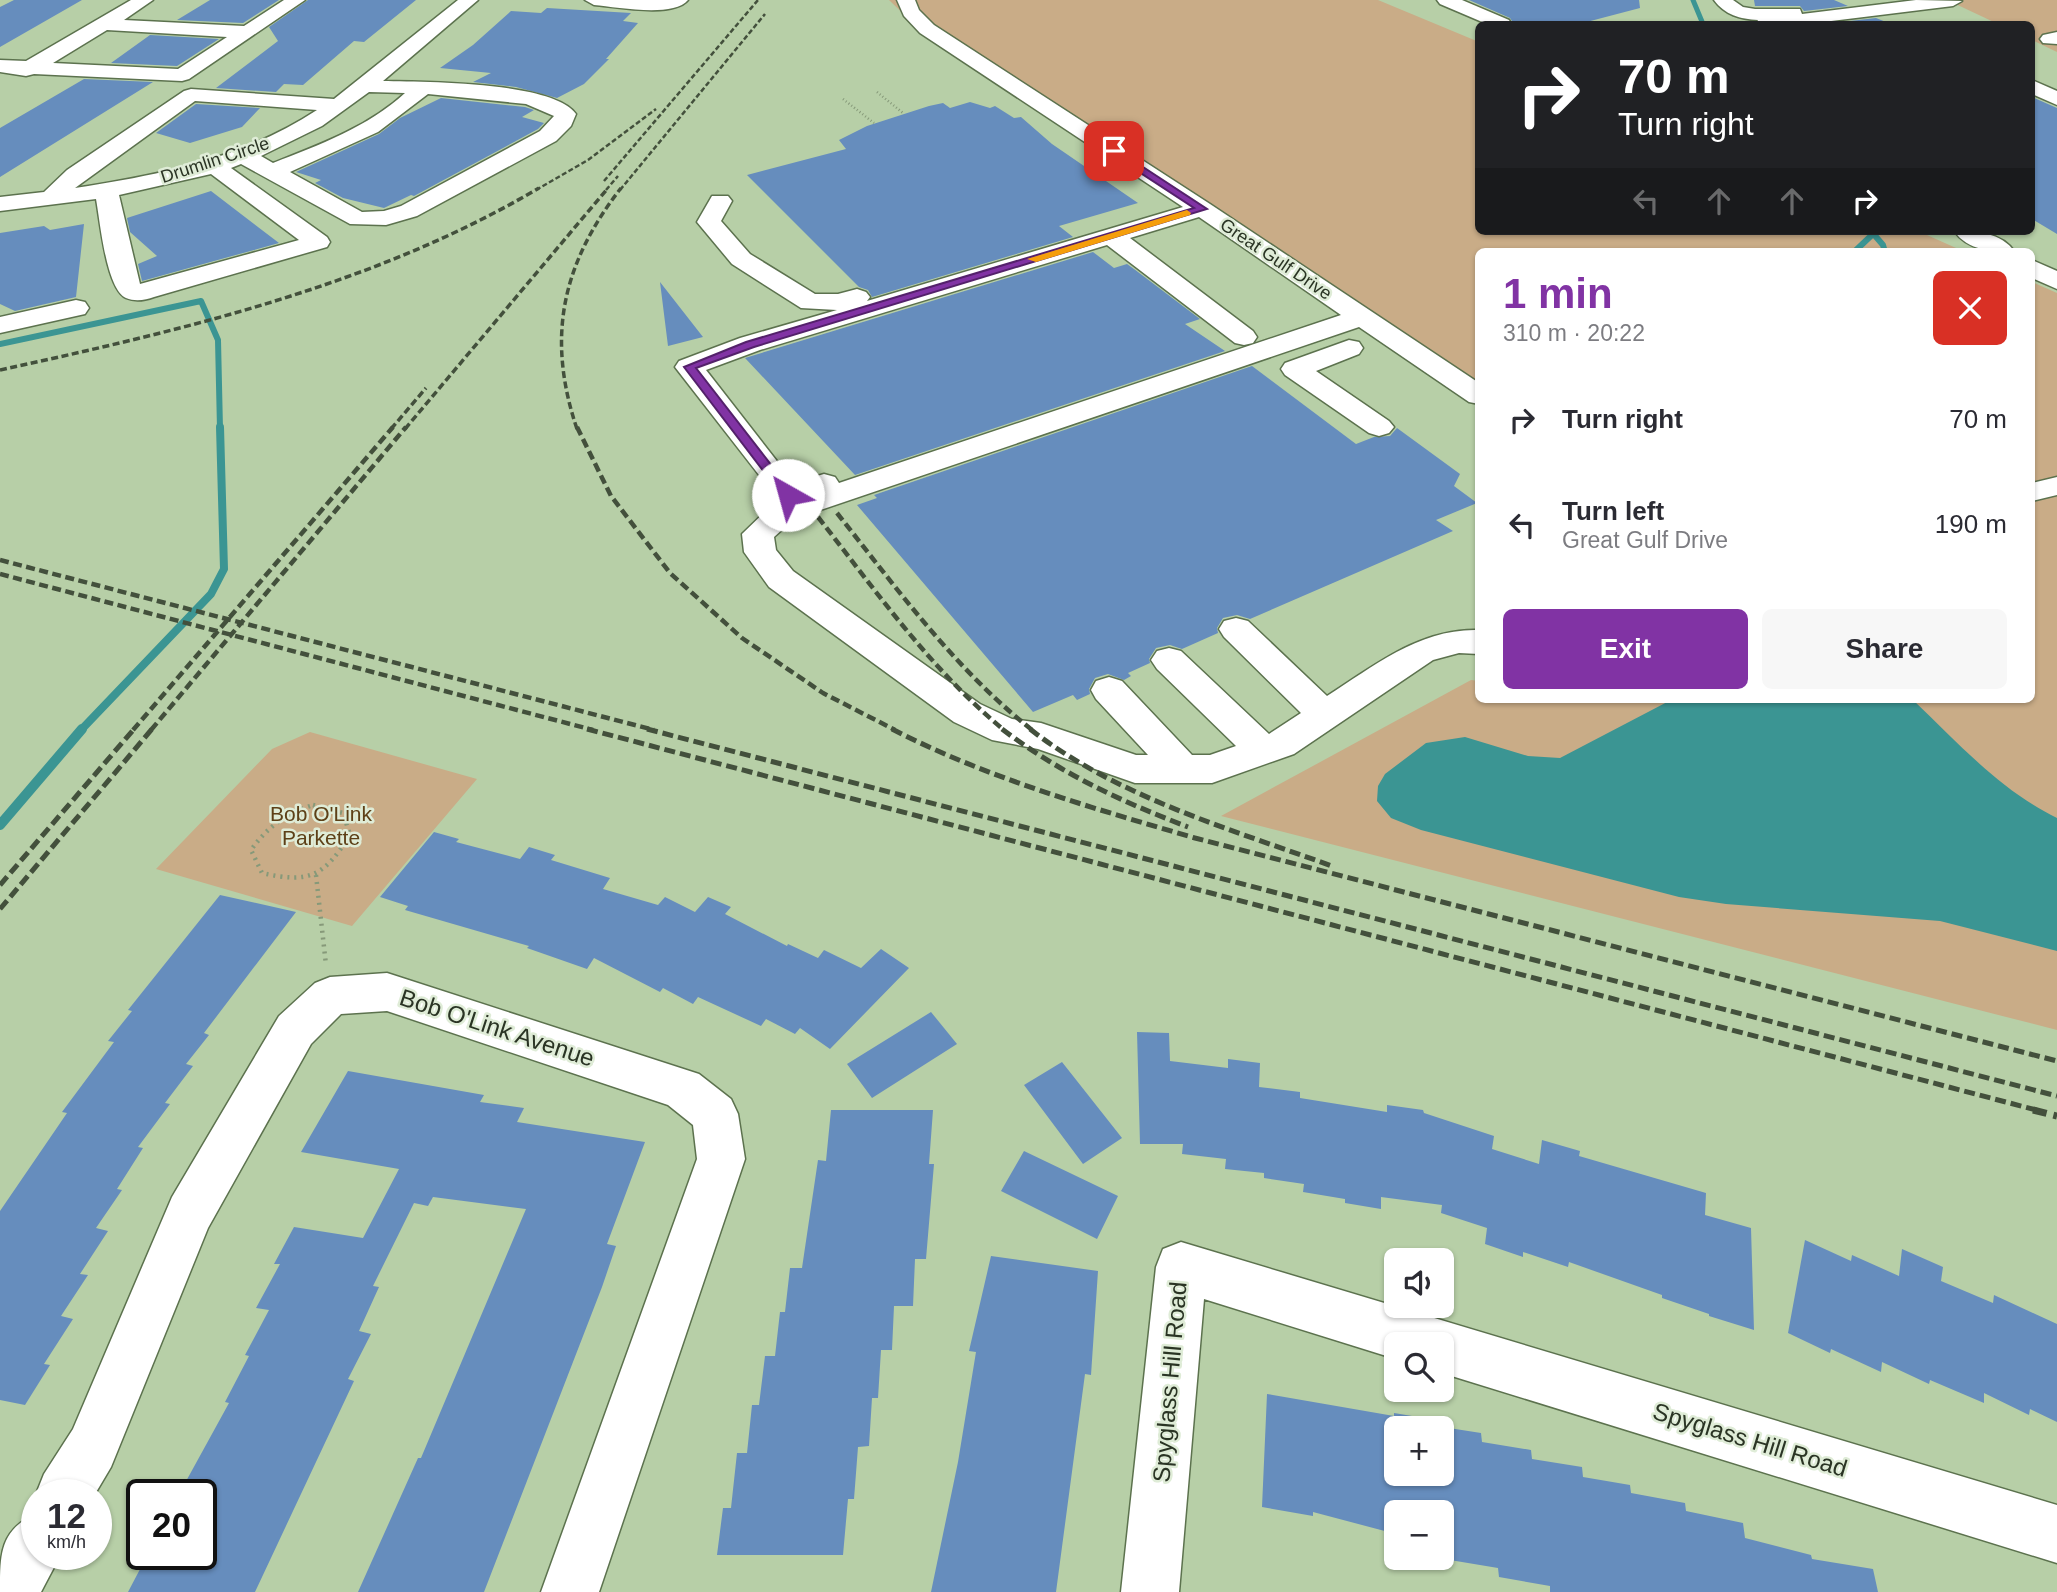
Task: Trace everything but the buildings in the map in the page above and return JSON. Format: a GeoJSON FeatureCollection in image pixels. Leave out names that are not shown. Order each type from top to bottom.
{"type":"FeatureCollection","features":[{"type":"Feature","properties":{"kind":"street"},"geometry":{"type":"LineString","coordinates":[[0,85],[144,0]]}},
{"type":"Feature","properties":{"kind":"street"},"geometry":{"type":"LineString","coordinates":[[0,66],[182,75],[296,0]]}},
{"type":"Feature","properties":{"kind":"street","name":"Drumlin Circle"},"geometry":{"type":"LineString","coordinates":[[0,204],[106,190],[213,165],[289,135],[365,86],[468,0]]}},
{"type":"Feature","properties":{"kind":"street"},"geometry":{"type":"LineString","coordinates":[[594,0],[667,5],[679,0]]}},
{"type":"Feature","properties":{"kind":"street","name":"Great Gulf Drive"},"geometry":{"type":"LineString","coordinates":[[906,0],[911,12],[927,29],[1195,204],[1475,393]]}},
{"type":"Feature","properties":{"kind":"street"},"geometry":{"type":"LineString","coordinates":[[1447,0],[1495,21]]}},
{"type":"Feature","properties":{"kind":"street"},"geometry":{"type":"LineString","coordinates":[[1723,0],[1726,5],[1741,11],[1766,16],[1871,3],[1953,1]]}},
{"type":"Feature","properties":{"kind":"street"},"geometry":{"type":"LineString","coordinates":[[1780,21],[1871,3],[1903,21]]}},
{"type":"Feature","properties":{"kind":"street"},"geometry":{"type":"LineString","coordinates":[[1913,3],[1948,20]]}},
{"type":"Feature","properties":{"kind":"street"},"geometry":{"type":"LineString","coordinates":[[92,71],[193,7]]}},
{"type":"Feature","properties":{"kind":"street"},"geometry":{"type":"LineString","coordinates":[[103,24],[248,32]]}},
{"type":"Feature","properties":{"kind":"street"},"geometry":{"type":"LineString","coordinates":[[242,155],[359,219],[386,218],[409,211],[548,136],[563,121],[565,114],[555,104],[510,95],[365,86]]}},
{"type":"Feature","properties":{"kind":"street"},"geometry":{"type":"LineString","coordinates":[[2035,88],[2057,99]]}},
{"type":"Feature","properties":{"kind":"street"},"geometry":{"type":"LineString","coordinates":[[271,173],[366,129],[404,106],[422,89]]}},
{"type":"Feature","properties":{"kind":"street"},"geometry":{"type":"LineString","coordinates":[[50,198],[75,175],[191,95],[336,105]]}},
{"type":"Feature","properties":{"kind":"street"},"geometry":{"type":"LineString","coordinates":[[106,190],[125,282],[132,292],[145,292],[318,243],[213,165]]}},
{"type":"Feature","properties":{"kind":"street"},"geometry":{"type":"LineString","coordinates":[[720,201],[709,222],[741,259],[793,293],[810,302],[822,304],[838,302],[1195,204]]}},
{"type":"Feature","properties":{"kind":"street"},"geometry":{"type":"LineString","coordinates":[[1195,204],[1111,236],[750,344],[689,367],[788,495],[1244,337],[1349,308]]}},
{"type":"Feature","properties":{"kind":"street"},"geometry":{"type":"LineString","coordinates":[[1973,235],[1996,248]]}},
{"type":"Feature","properties":{"kind":"street"},"geometry":{"type":"LineString","coordinates":[[1111,236],[1244,337]]}},
{"type":"Feature","properties":{"kind":"street"},"geometry":{"type":"LineString","coordinates":[[2035,270],[2057,281]]}},
{"type":"Feature","properties":{"kind":"street"},"geometry":{"type":"LineString","coordinates":[[1349,308],[1323,330],[783,512],[758,534],[760,552],[782,579],[967,713],[1005,731],[1041,736],[1135,769],[1212,769],[1282,744],[1421,652],[1458,641],[1475,642]]}},
{"type":"Feature","properties":{"kind":"street"},"geometry":{"type":"LineString","coordinates":[[0,325],[76,309]]}},
{"type":"Feature","properties":{"kind":"street"},"geometry":{"type":"LineString","coordinates":[[1323,330],[1349,348],[1295,369],[1379,427]]}},
{"type":"Feature","properties":{"kind":"street"},"geometry":{"type":"LineString","coordinates":[[2035,491],[2057,486]]}},
{"type":"Feature","properties":{"kind":"street"},"geometry":{"type":"LineString","coordinates":[[1237,629],[1325,715]]}},
{"type":"Feature","properties":{"kind":"street"},"geometry":{"type":"LineString","coordinates":[[1169,660],[1263,750]]}},
{"type":"Feature","properties":{"kind":"street"},"geometry":{"type":"LineString","coordinates":[[1108,690],[1184,770]]}},
{"type":"Feature","properties":{"kind":"street","name":"Bob O'Link Avenue"},"geometry":{"type":"LineString","coordinates":[[330,996],[387,992],[683,1089],[715,1114],[721,1159],[570,1592]]}},
{"type":"Feature","properties":{"kind":"street"},"geometry":{"type":"LineString","coordinates":[[73,1479],[92,1448],[189,1214],[295,1030],[330,996]]}},
{"type":"Feature","properties":{"kind":"street","name":"Spyglass Hill Road"},"geometry":{"type":"LineString","coordinates":[[1150,1592],[1181,1267],[1395,1332]]}},
{"type":"Feature","properties":{"kind":"street","name":"Spyglass Hill Road"},"geometry":{"type":"LineString","coordinates":[[1454,1350],[2057,1534]]}},
{"type":"Feature","properties":{"kind":"street"},"geometry":{"type":"LineString","coordinates":[[8,1592],[21,1570]]}},
{"type":"Feature","properties":{"kind":"path"},"geometry":{"type":"LineString","coordinates":[[877,92],[903,113]]}},
{"type":"Feature","properties":{"kind":"path"},"geometry":{"type":"LineString","coordinates":[[843,99],[874,123]]}},
{"type":"Feature","properties":{"kind":"path"},"geometry":{"type":"LineString","coordinates":[[313,804],[343,813],[350,835],[335,860],[316,876],[291,880],[262,873],[251,850],[264,830],[286,814],[313,804]]}},
{"type":"Feature","properties":{"kind":"path"},"geometry":{"type":"LineString","coordinates":[[316,876],[330,996]]}},
{"type":"Feature","properties":{"kind":"green space"},"geometry":{"type":"Polygon","coordinates":[[[889,0],[1378,0],[1475,40],[1475,235],[1927,235],[1956,248],[1475,248],[1475,401],[918,28],[889,0]]]}},
{"type":"Feature","properties":{"kind":"green space"},"geometry":{"type":"Polygon","coordinates":[[[1947,0],[2057,0],[2057,52],[2035,41],[2035,21],[1992,21],[1947,0]]]}},
{"type":"Feature","properties":{"kind":"green space"},"geometry":{"type":"Polygon","coordinates":[[[2035,283],[2057,293],[2057,1030],[1221,816],[1471,680],[1475,680],[1475,703],[2035,703],[2035,283]]]}},
{"type":"Feature","properties":{"kind":"green space","name":"Bob O'Link Parkette"},"geometry":{"type":"Polygon","coordinates":[[[310,732],[477,779],[352,926],[156,869],[272,749],[310,732]]]}},
{"type":"Feature","properties":{"kind":"water"},"geometry":{"type":"Polygon","coordinates":[[[1665,703],[1916,703],[1998,780],[2057,818],[2057,951],[1940,921],[1726,904],[1679,897],[1421,830],[1391,818],[1377,801],[1378,786],[1385,774],[1426,743],[1465,737],[1528,756],[1560,758],[1665,703]]]}},
{"type":"Feature","properties":{"kind":"waterway"},"geometry":{"type":"LineString","coordinates":[[1693,0],[1702,21]]}},
{"type":"Feature","properties":{"kind":"waterway"},"geometry":{"type":"LineString","coordinates":[[1858,248],[1872,235]]}},
{"type":"Feature","properties":{"kind":"waterway"},"geometry":{"type":"LineString","coordinates":[[1874,235],[1884,248]]}},
{"type":"Feature","properties":{"kind":"waterway"},"geometry":{"type":"LineString","coordinates":[[0,344],[201,301],[218,340],[220,429]]}},
{"type":"Feature","properties":{"kind":"waterway"},"geometry":{"type":"LineString","coordinates":[[81,730],[211,594],[224,569],[220,427]]}},
{"type":"Feature","properties":{"kind":"waterway"},"geometry":{"type":"LineString","coordinates":[[0,825],[82,729]]}},
{"type":"Feature","properties":{"kind":"railway"},"geometry":{"type":"LineString","coordinates":[[604,181],[758,0]]}},
{"type":"Feature","properties":{"kind":"railway"},"geometry":{"type":"LineString","coordinates":[[620,190],[765,14]]}},
{"type":"Feature","properties":{"kind":"railway"},"geometry":{"type":"LineString","coordinates":[[536,190],[588,160],[656,109]]}},
{"type":"Feature","properties":{"kind":"railway"},"geometry":{"type":"LineString","coordinates":[[606,190],[618,176]]}},
{"type":"Feature","properties":{"kind":"railway"},"geometry":{"type":"LineString","coordinates":[[0,370],[208,320],[345,278],[476,222],[539,188]]}},
{"type":"Feature","properties":{"kind":"railway"},"geometry":{"type":"LineString","coordinates":[[405,429],[608,188]]}},
{"type":"Feature","properties":{"kind":"railway"},"geometry":{"type":"LineString","coordinates":[[577,429],[562,363],[565,302],[585,245],[621,188]]}},
{"type":"Feature","properties":{"kind":"railway"},"geometry":{"type":"LineString","coordinates":[[391,429],[426,388]]}},
{"type":"Feature","properties":{"kind":"railway"},"geometry":{"type":"LineString","coordinates":[[228,619],[393,427]]}},
{"type":"Feature","properties":{"kind":"railway"},"geometry":{"type":"LineString","coordinates":[[241,623],[406,427]]}},
{"type":"Feature","properties":{"kind":"railway"},"geometry":{"type":"LineString","coordinates":[[577,427],[611,496],[670,573],[742,638],[823,693],[895,730]]}},
{"type":"Feature","properties":{"kind":"railway"},"geometry":{"type":"LineString","coordinates":[[837,513],[928,628],[978,681],[1032,730]]}},
{"type":"Feature","properties":{"kind":"railway"},"geometry":{"type":"LineString","coordinates":[[818,517],[928,656],[977,707],[1004,730]]}},
{"type":"Feature","properties":{"kind":"railway"},"geometry":{"type":"LineString","coordinates":[[0,560],[228,619]]}},
{"type":"Feature","properties":{"kind":"railway"},"geometry":{"type":"LineString","coordinates":[[0,574],[218,631]]}},
{"type":"Feature","properties":{"kind":"railway"},"geometry":{"type":"LineString","coordinates":[[218,631],[228,619]]}},
{"type":"Feature","properties":{"kind":"railway"},"geometry":{"type":"LineString","coordinates":[[228,619],[241,623]]}},
{"type":"Feature","properties":{"kind":"railway"},"geometry":{"type":"LineString","coordinates":[[231,635],[241,623]]}},
{"type":"Feature","properties":{"kind":"railway"},"geometry":{"type":"LineString","coordinates":[[241,623],[654,730]]}},
{"type":"Feature","properties":{"kind":"railway"},"geometry":{"type":"LineString","coordinates":[[133,730],[218,631]]}},
{"type":"Feature","properties":{"kind":"railway"},"geometry":{"type":"LineString","coordinates":[[218,631],[231,635]]}},
{"type":"Feature","properties":{"kind":"railway"},"geometry":{"type":"LineString","coordinates":[[151,730],[231,635]]}},
{"type":"Feature","properties":{"kind":"railway"},"geometry":{"type":"LineString","coordinates":[[231,635],[593,730]]}},
{"type":"Feature","properties":{"kind":"railway"},"geometry":{"type":"LineString","coordinates":[[0,885],[134,729]]}},
{"type":"Feature","properties":{"kind":"railway"},"geometry":{"type":"LineString","coordinates":[[0,909],[152,729]]}},
{"type":"Feature","properties":{"kind":"railway"},"geometry":{"type":"LineString","coordinates":[[587,729],[2040,1111]]}},
{"type":"Feature","properties":{"kind":"railway"},"geometry":{"type":"LineString","coordinates":[[647,729],[2057,1096]]}},
{"type":"Feature","properties":{"kind":"railway"},"geometry":{"type":"LineString","coordinates":[[892,729],[1002,777],[1195,838],[2057,1061]]}},
{"type":"Feature","properties":{"kind":"railway"},"geometry":{"type":"LineString","coordinates":[[1002,729],[1091,785],[1188,827]]}},
{"type":"Feature","properties":{"kind":"railway"},"geometry":{"type":"LineString","coordinates":[[1030,729],[1064,753],[1137,792],[1175,809],[1332,866]]}},
{"type":"Feature","properties":{"kind":"railway"},"geometry":{"type":"LineString","coordinates":[[2033,1110],[2057,1116]]}},
{"type":"Feature","properties":{"kind":"slow traffic"},"geometry":{"type":"LineString","coordinates":[[1033,259],[1187,213]]}},
{"type":"Feature","properties":{"kind":"route"},"geometry":{"type":"LineString","coordinates":[[788,495],[689,367],[750,344],[1202,209],[1114,151]]}}]}
